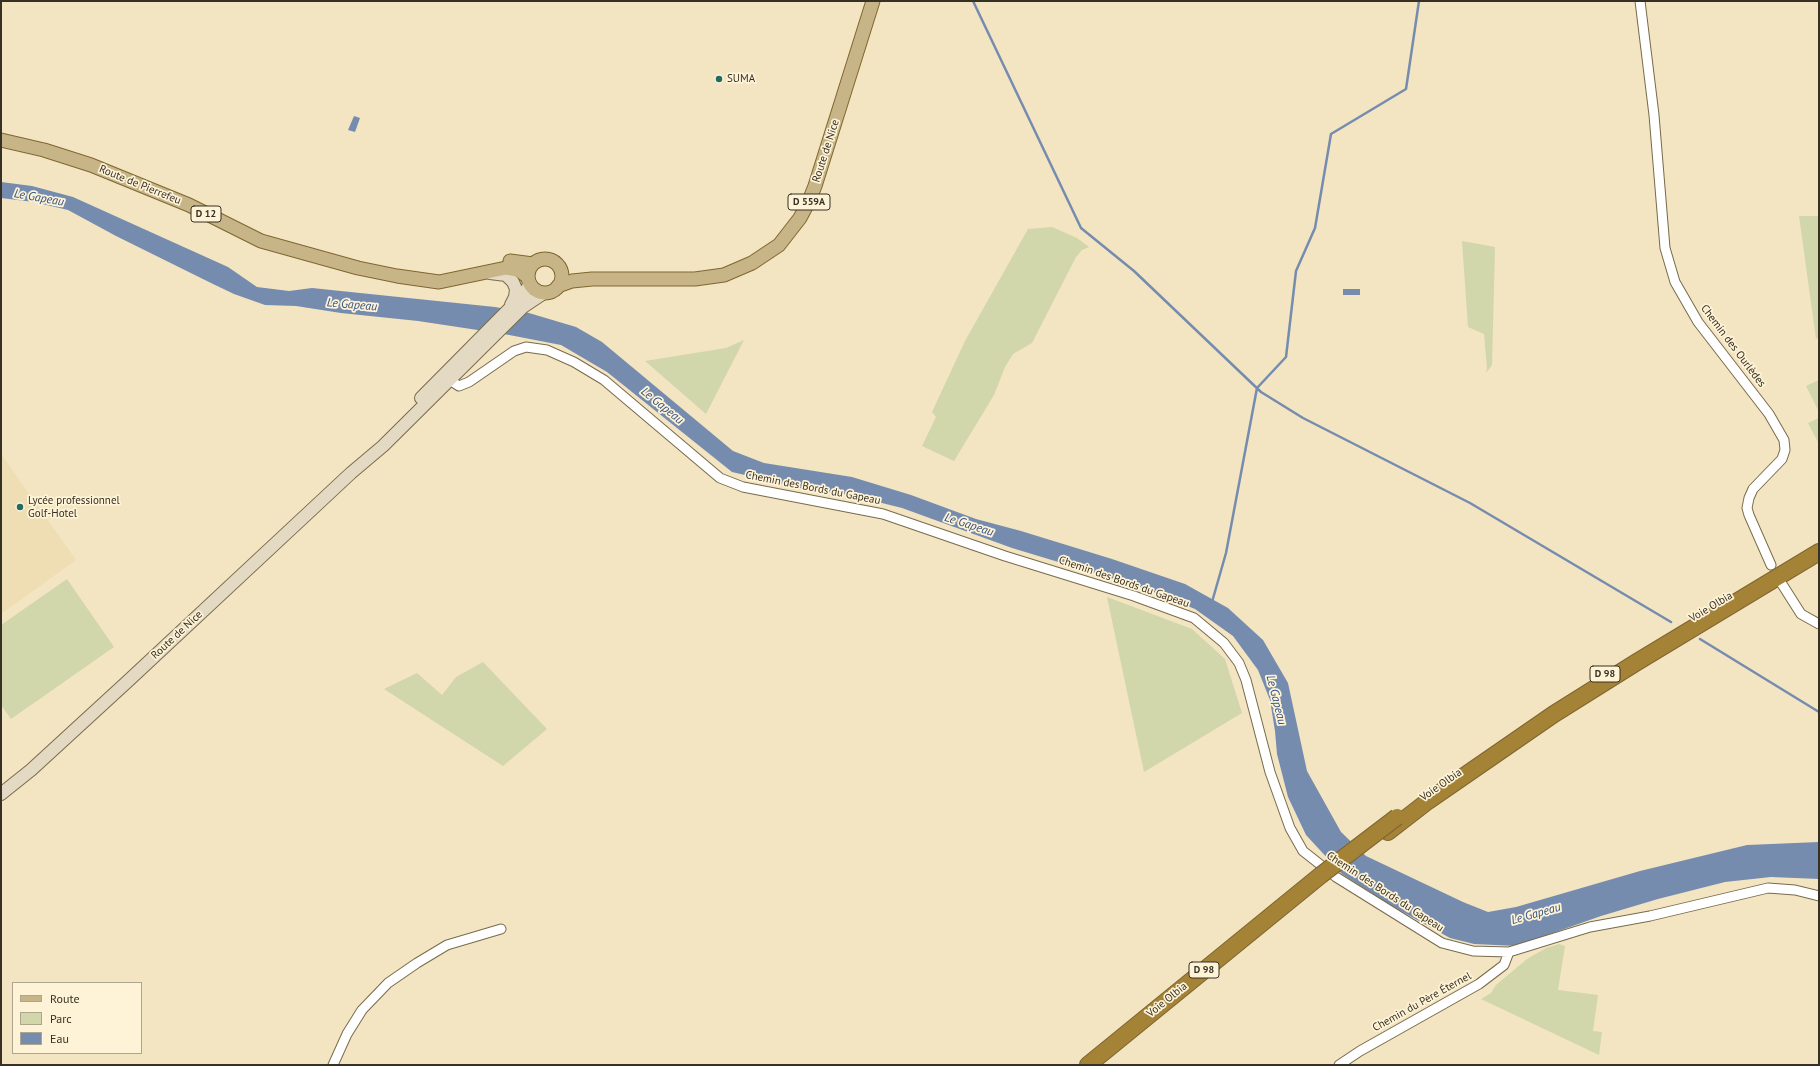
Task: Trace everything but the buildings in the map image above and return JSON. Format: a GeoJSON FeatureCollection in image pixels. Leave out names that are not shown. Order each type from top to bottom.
{"type":"FeatureCollection","features":[{"type":"Feature","properties":{"kind":"highway","name":"Voie Olbia"},"geometry":{"type":"LineString","coordinates":[[1088,1065],[1323,878],[1400,819],[1556,706],[1684,624],[1819,541]]}},
{"type":"Feature","properties":{"kind":"highway","name":"Voie Olbia"},"geometry":{"type":"LineString","coordinates":[[1400,819],[1554,714],[1819,552]]}},
{"type":"Feature","properties":{"kind":"highway","name":"Voie Olbia"},"geometry":{"type":"LineString","coordinates":[[1101,1065],[1323,878]]}},
{"type":"Feature","properties":{"kind":"main road","name":"Route de Nice"},"geometry":{"type":"LineString","coordinates":[[592,279],[679,280],[724,275],[752,263],[779,245],[800,218],[811,196],[821,170],[873,1]]}},
{"type":"Feature","properties":{"kind":"main road","name":"Route de Pierrefeu"},"geometry":{"type":"LineString","coordinates":[[1,140],[44,150],[91,165],[189,204],[261,241],[358,268],[414,279]]}},
{"type":"Feature","properties":{"kind":"main road"},"geometry":{"type":"LineString","coordinates":[[351,473],[378,442],[517,306],[524,294],[529,280],[529,272],[534,264],[547,259],[555,263],[560,269],[562,278],[558,286],[554,290],[544,292],[517,306]]}},
{"type":"Feature","properties":{"kind":"main road"},"geometry":{"type":"LineString","coordinates":[[414,279],[448,274],[504,261],[534,264]]}},
{"type":"Feature","properties":{"kind":"main road"},"geometry":{"type":"LineString","coordinates":[[486,273],[506,268],[513,268],[529,280],[536,290],[544,292]]}},
{"type":"Feature","properties":{"kind":"main road","name":"D 559A"},"geometry":{"type":"LineString","coordinates":[[560,269],[592,279]]}},
{"type":"Feature","properties":{"kind":"main road"},"geometry":{"type":"LineString","coordinates":[[486,273],[506,275],[513,282],[516,289],[515,297],[517,306]]}},
{"type":"Feature","properties":{"kind":"main road","name":"D 12"},"geometry":{"type":"LineString","coordinates":[[414,279],[440,282],[486,273]]}},
{"type":"Feature","properties":{"kind":"main road","name":"D 559A"},"geometry":{"type":"LineString","coordinates":[[558,286],[572,281],[592,279]]}},
{"type":"Feature","properties":{"kind":"main road"},"geometry":{"type":"LineString","coordinates":[[351,473],[383,446],[448,379],[480,343]]}},
{"type":"Feature","properties":{"kind":"main road","name":"Route de Nice"},"geometry":{"type":"LineString","coordinates":[[1,794],[31,770],[123,686],[351,473]]}},
{"type":"Feature","properties":{"kind":"street","name":"Chemin des Ourlèdes"},"geometry":{"type":"LineString","coordinates":[[1640,1],[1654,115],[1665,248],[1675,282],[1698,322],[1769,414],[1784,440],[1785,450],[1782,459],[1753,489],[1748,498],[1747,508],[1749,515],[1771,565]]}},
{"type":"Feature","properties":{"kind":"street","name":"Chemin des Bords du Gapeau"},"geometry":{"type":"LineString","coordinates":[[448,379],[459,386],[469,382],[514,351],[526,347],[547,350],[574,362],[604,380],[720,478],[743,487],[883,514],[1005,556],[1134,596],[1194,618],[1224,643],[1239,663],[1246,680],[1275,786],[1290,828],[1303,851],[1336,877],[1442,943],[1473,951],[1509,952],[1590,927],[1650,916],[1768,888],[1795,890],[1819,896]]}},
{"type":"Feature","properties":{"kind":"street"},"geometry":{"type":"LineString","coordinates":[[1780,581],[1801,614],[1819,624]]}},
{"type":"Feature","properties":{"kind":"street"},"geometry":{"type":"LineString","coordinates":[[333,1065],[347,1034],[358,1016],[388,983],[417,962],[447,945],[501,929]]}},
{"type":"Feature","properties":{"kind":"street","name":"Chemin du Père Éternel"},"geometry":{"type":"LineString","coordinates":[[1339,1065],[1360,1051],[1479,984],[1504,966],[1509,952]]}},
{"type":"Feature","properties":{"kind":"shaded area","name":"Lycée professionnel Golf-Hotel"},"geometry":{"type":"Polygon","coordinates":[[[1,454],[76,560],[1,614],[1,454]]]}},
{"type":"Feature","properties":{"kind":"green space"},"geometry":{"type":"Polygon","coordinates":[[[1799,216],[1819,216],[1819,337],[1816,339],[1799,216]]]}},
{"type":"Feature","properties":{"kind":"green space"},"geometry":{"type":"Polygon","coordinates":[[[1052,227],[1077,238],[1089,247],[1082,250],[1076,257],[1032,343],[1013,354],[1005,367],[994,395],[954,461],[922,446],[936,417],[932,412],[965,341],[1028,229],[1052,227]]]}},
{"type":"Feature","properties":{"kind":"green space"},"geometry":{"type":"Polygon","coordinates":[[[1462,241],[1495,247],[1492,365],[1486,373],[1487,368],[1484,334],[1468,327],[1462,241]]]}},
{"type":"Feature","properties":{"kind":"green space"},"geometry":{"type":"Polygon","coordinates":[[[744,340],[706,414],[645,361],[726,348],[744,340]]]}},
{"type":"Feature","properties":{"kind":"green space"},"geometry":{"type":"Polygon","coordinates":[[[1819,380],[1819,412],[1806,386],[1819,380]]]}},
{"type":"Feature","properties":{"kind":"green space"},"geometry":{"type":"Polygon","coordinates":[[[1819,418],[1819,444],[1808,423],[1819,418]]]}},
{"type":"Feature","properties":{"kind":"green space"},"geometry":{"type":"Polygon","coordinates":[[[67,579],[114,647],[11,719],[1,705],[1,625],[67,579]]]}},
{"type":"Feature","properties":{"kind":"green space"},"geometry":{"type":"Polygon","coordinates":[[[1107,597],[1192,629],[1225,659],[1242,713],[1144,772],[1107,597]]]}},
{"type":"Feature","properties":{"kind":"green space"},"geometry":{"type":"Polygon","coordinates":[[[483,662],[547,729],[503,766],[384,689],[417,673],[442,695],[456,677],[483,662]]]}},
{"type":"Feature","properties":{"kind":"green space"},"geometry":{"type":"Polygon","coordinates":[[[1559,944],[1565,946],[1558,990],[1598,995],[1593,1031],[1602,1032],[1599,1055],[1481,999],[1491,993],[1496,985],[1527,959],[1546,948],[1559,944]]]}},
{"type":"Feature","properties":{"kind":"water"},"geometry":{"type":"Polygon","coordinates":[[[354,116],[360,118],[355,132],[348,130],[354,116]]]}},
{"type":"Feature","properties":{"kind":"water","name":"Le Gapeau"},"geometry":{"type":"Polygon","coordinates":[[[1,182],[32,186],[73,197],[228,267],[257,287],[289,291],[312,288],[495,307],[529,313],[576,327],[602,342],[733,451],[764,463],[852,477],[911,495],[976,519],[1112,559],[1185,584],[1228,608],[1263,640],[1288,683],[1307,771],[1341,832],[1366,856],[1463,902],[1488,912],[1516,907],[1640,871],[1747,845],[1819,842],[1819,879],[1771,877],[1725,882],[1658,899],[1601,916],[1516,946],[1474,944],[1450,938],[1390,905],[1342,874],[1306,835],[1288,797],[1277,754],[1270,700],[1258,670],[1233,636],[1195,609],[1141,587],[1012,548],[902,508],[850,495],[800,488],[732,472],[607,372],[561,345],[504,334],[418,321],[341,313],[296,306],[265,305],[234,294],[213,284],[116,236],[68,210],[34,202],[1,198],[1,182]]]}},
{"type":"Feature","properties":{"kind":"water"},"geometry":{"type":"Polygon","coordinates":[[[1343,289],[1360,289],[1360,295],[1343,295],[1343,289]]]}},
{"type":"Feature","properties":{"kind":"waterway"},"geometry":{"type":"LineString","coordinates":[[973,1],[1081,228],[1134,271],[1261,392],[1303,418],[1470,503],[1671,622]]}},
{"type":"Feature","properties":{"kind":"waterway"},"geometry":{"type":"LineString","coordinates":[[1212,602],[1226,553],[1257,388],[1286,357],[1296,271],[1315,228],[1331,134],[1406,89],[1419,1]]}},
{"type":"Feature","properties":{"kind":"waterway"},"geometry":{"type":"LineString","coordinates":[[1700,639],[1819,712]]}},
{"type":"Feature","properties":{"kind":"place","name":"SUMA"},"geometry":{"type":"Point","coordinates":[719,79]}},
{"type":"Feature","properties":{"kind":"place","name":"Lycée professionnel Golf-Hotel"},"geometry":{"type":"Point","coordinates":[20,507]}}]}
